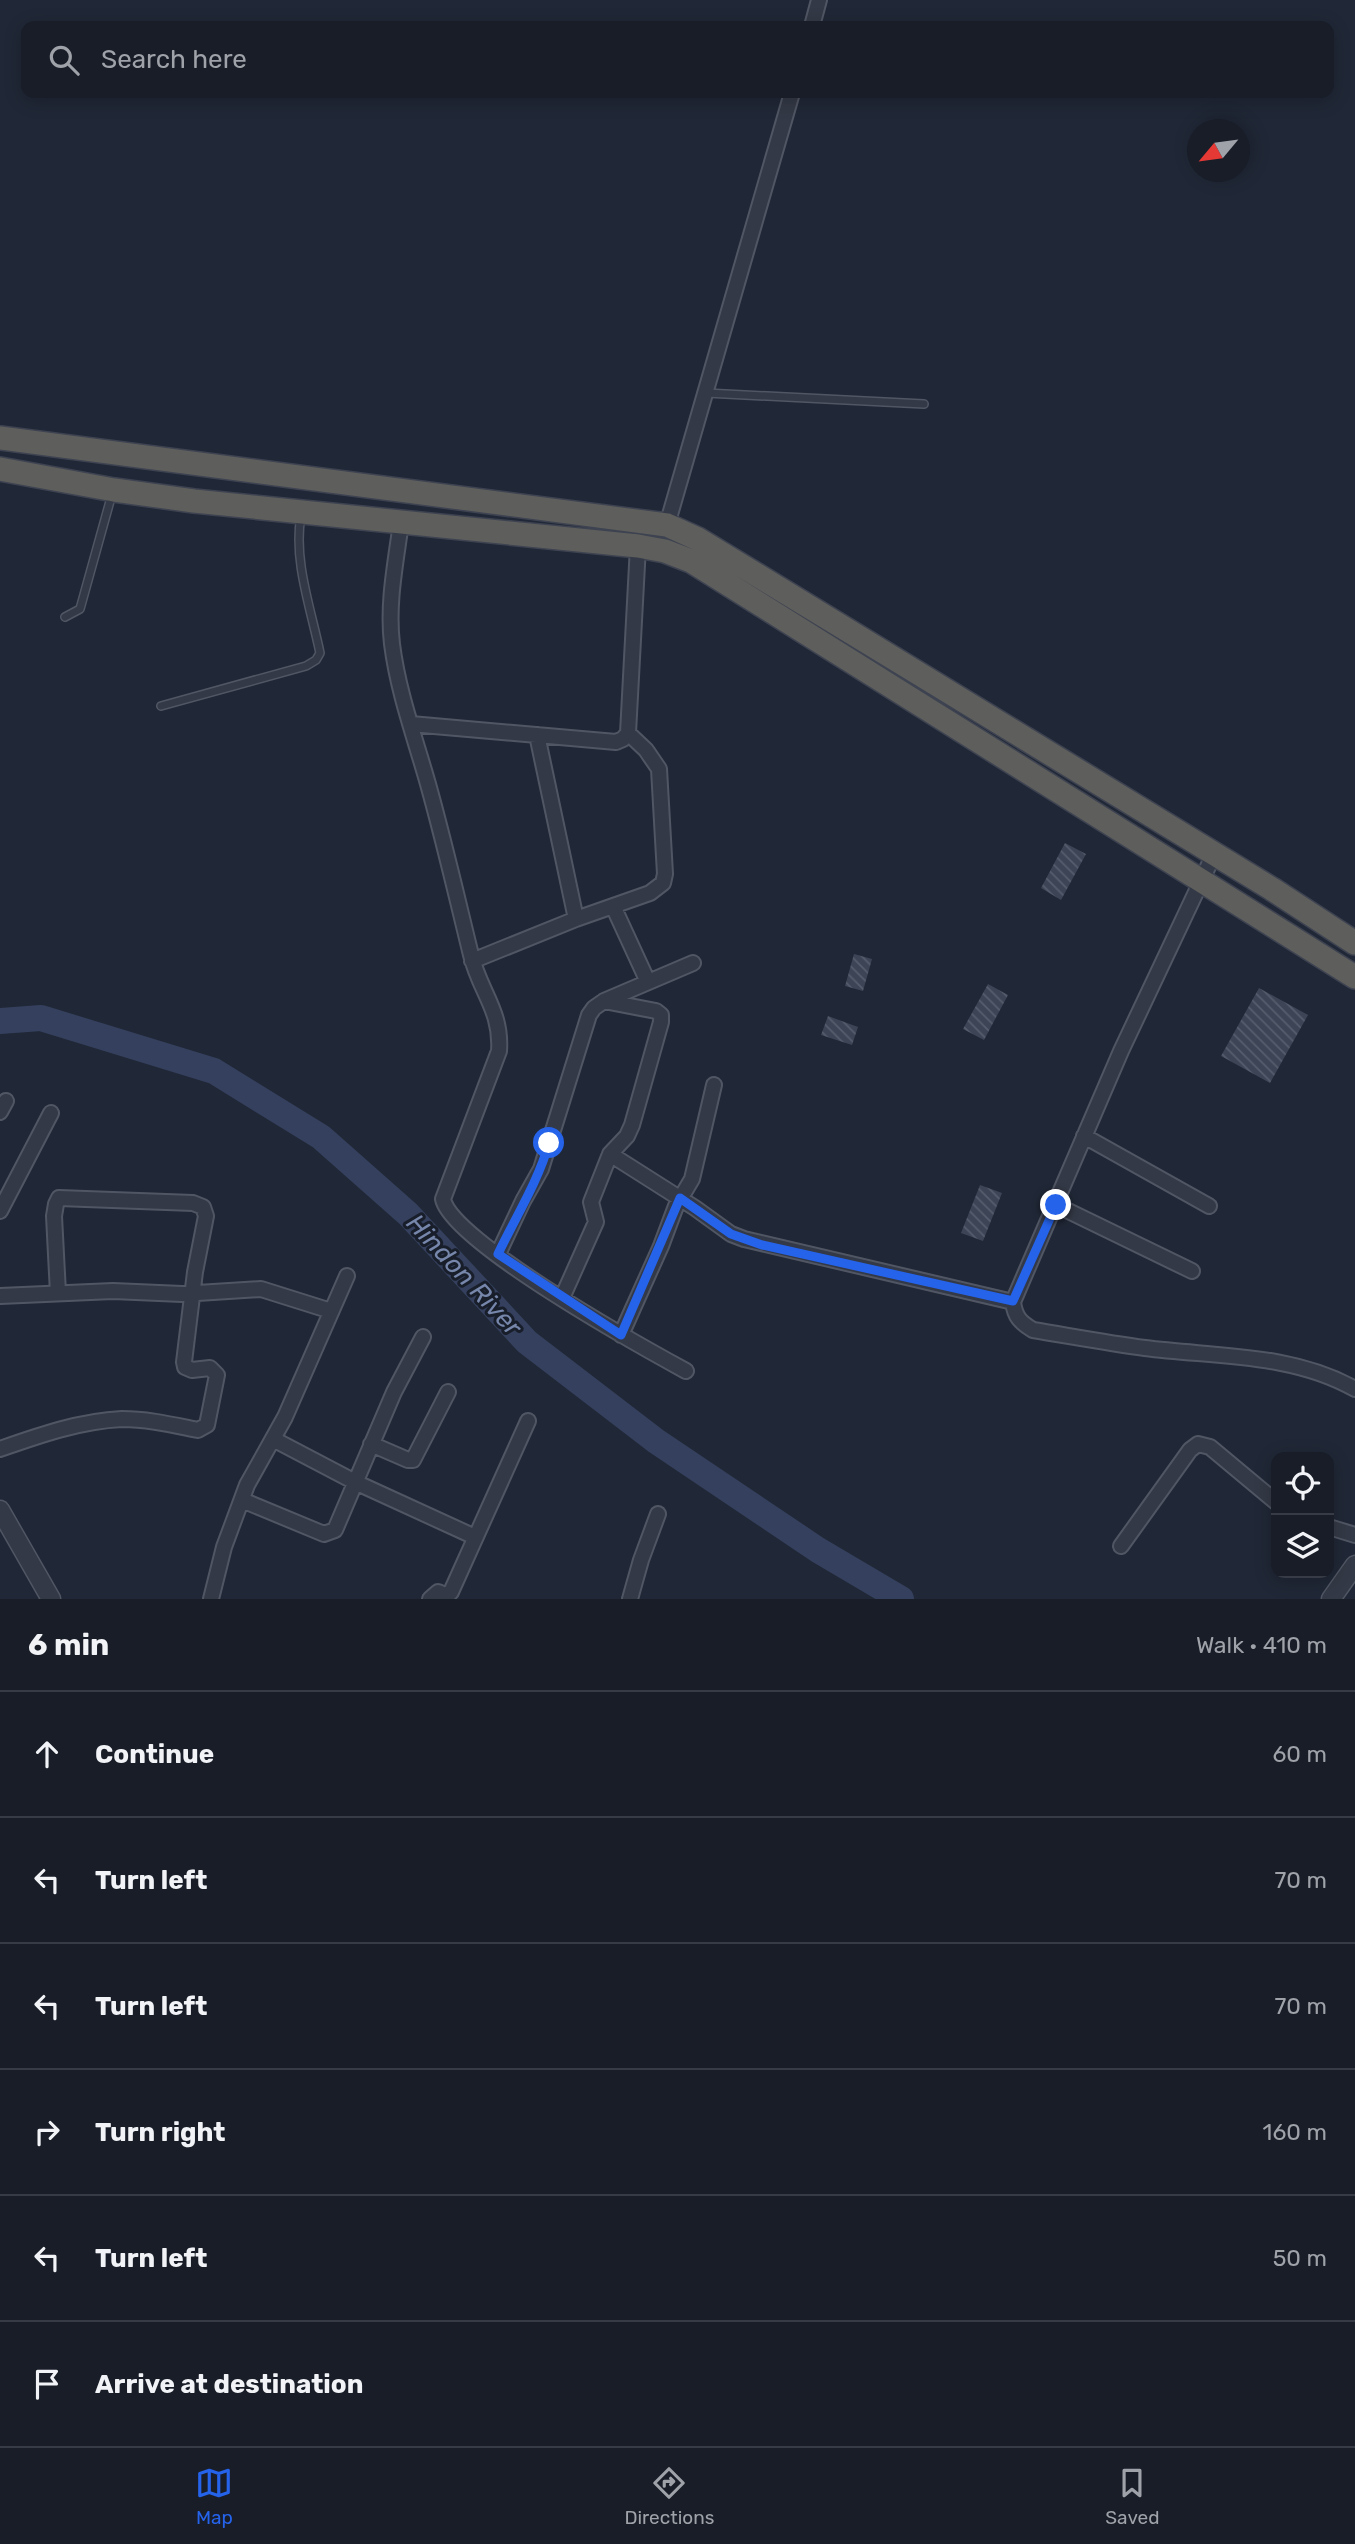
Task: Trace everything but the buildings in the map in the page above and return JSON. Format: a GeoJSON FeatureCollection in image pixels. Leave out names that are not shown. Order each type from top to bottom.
{"type":"FeatureCollection","features":[{"type":"Feature","properties":{"kind":"highway"},"geometry":{"type":"LineString","coordinates":[[0,438],[667,525],[710,546],[1355,943]]}},
{"type":"Feature","properties":{"kind":"highway"},"geometry":{"type":"LineString","coordinates":[[0,469],[114,490],[665,551],[691,561],[1355,977]]}},
{"type":"Feature","properties":{"kind":"street"},"geometry":{"type":"LineString","coordinates":[[814,21],[820,0]]}},
{"type":"Feature","properties":{"kind":"street"},"geometry":{"type":"LineString","coordinates":[[667,525],[791,98]]}},
{"type":"Feature","properties":{"kind":"street"},"geometry":{"type":"LineString","coordinates":[[401,522],[392,591],[391,630],[398,677],[440,827],[472,961],[498,1019],[500,1034],[499,1051],[443,1199],[444,1208],[498,1254],[562,1298],[686,1371]]}},
{"type":"Feature","properties":{"kind":"street"},"geometry":{"type":"LineString","coordinates":[[411,724],[616,742],[623,739],[628,733],[638,546]]}},
{"type":"Feature","properties":{"kind":"street"},"geometry":{"type":"LineString","coordinates":[[472,961],[657,889],[663,883],[665,874],[659,769],[646,750],[628,733]]}},
{"type":"Feature","properties":{"kind":"street"},"geometry":{"type":"LineString","coordinates":[[537,735],[576,919]]}},
{"type":"Feature","properties":{"kind":"street"},"geometry":{"type":"LineString","coordinates":[[1214,854],[1084,1136],[1013,1301],[1015,1313],[1020,1321],[1033,1330],[1146,1348],[1257,1359],[1328,1376],[1355,1389]]}},
{"type":"Feature","properties":{"kind":"street"},"geometry":{"type":"LineString","coordinates":[[612,906],[648,982]]}},
{"type":"Feature","properties":{"kind":"street"},"geometry":{"type":"LineString","coordinates":[[498,1254],[541,1170],[589,1015],[604,1001],[693,963]]}},
{"type":"Feature","properties":{"kind":"street"},"geometry":{"type":"LineString","coordinates":[[562,1298],[596,1222],[590,1206],[610,1154],[627,1136],[632,1125],[661,1015],[656,1011],[604,1001]]}},
{"type":"Feature","properties":{"kind":"street"},"geometry":{"type":"LineString","coordinates":[[621,1335],[680,1198],[692,1179],[714,1085]]}},
{"type":"Feature","properties":{"kind":"street"},"geometry":{"type":"LineString","coordinates":[[0,1211],[51,1113]]}},
{"type":"Feature","properties":{"kind":"street"},"geometry":{"type":"LineString","coordinates":[[1084,1136],[1209,1206]]}},
{"type":"Feature","properties":{"kind":"street"},"geometry":{"type":"LineString","coordinates":[[610,1154],[731,1234],[762,1245],[1013,1301]]}},
{"type":"Feature","properties":{"kind":"street"},"geometry":{"type":"LineString","coordinates":[[0,1449],[68,1427],[122,1419],[161,1422],[198,1430],[207,1425],[217,1376],[210,1368],[192,1370],[185,1367],[192,1293],[206,1216],[203,1207],[193,1203],[63,1197],[56,1204],[54,1216],[58,1293]]}},
{"type":"Feature","properties":{"kind":"street"},"geometry":{"type":"LineString","coordinates":[[1056,1205],[1192,1270]]}},
{"type":"Feature","properties":{"kind":"street"},"geometry":{"type":"LineString","coordinates":[[211,1599],[224,1547],[247,1485],[285,1417],[347,1276]]}},
{"type":"Feature","properties":{"kind":"street"},"geometry":{"type":"LineString","coordinates":[[0,1296],[113,1291],[192,1293],[261,1289],[331,1311]]}},
{"type":"Feature","properties":{"kind":"street"},"geometry":{"type":"LineString","coordinates":[[242,1500],[324,1534],[335,1530],[394,1392],[423,1337]]}},
{"type":"Feature","properties":{"kind":"street"},"geometry":{"type":"LineString","coordinates":[[371,1444],[413,1460],[448,1392]]}},
{"type":"Feature","properties":{"kind":"street"},"geometry":{"type":"LineString","coordinates":[[430,1599],[438,1592],[449,1595],[528,1421]]}},
{"type":"Feature","properties":{"kind":"street"},"geometry":{"type":"LineString","coordinates":[[273,1439],[355,1482],[475,1537]]}},
{"type":"Feature","properties":{"kind":"street"},"geometry":{"type":"LineString","coordinates":[[1121,1546],[1190,1450],[1198,1444],[1210,1447],[1271,1498]]}},
{"type":"Feature","properties":{"kind":"street"},"geometry":{"type":"LineString","coordinates":[[0,1510],[51,1599]]}},
{"type":"Feature","properties":{"kind":"street"},"geometry":{"type":"LineString","coordinates":[[630,1599],[640,1560],[658,1514]]}},
{"type":"Feature","properties":{"kind":"street"},"geometry":{"type":"LineString","coordinates":[[1334,1529],[1355,1535]]}},
{"type":"Feature","properties":{"kind":"street"},"geometry":{"type":"LineString","coordinates":[[1331,1599],[1355,1564]]}},
{"type":"Feature","properties":{"kind":"lane"},"geometry":{"type":"LineString","coordinates":[[705,393],[924,404]]}},
{"type":"Feature","properties":{"kind":"lane"},"geometry":{"type":"LineString","coordinates":[[65,617],[80,609],[114,490]]}},
{"type":"Feature","properties":{"kind":"lane"},"geometry":{"type":"LineString","coordinates":[[161,706],[306,666],[316,660],[320,653],[299,548],[298,530],[302,512]]}},
{"type":"Feature","properties":{"kind":"waterway","name":"Hindon River"},"geometry":{"type":"LineString","coordinates":[[0,1021],[41,1018],[214,1071],[321,1137],[408,1214],[527,1342],[656,1441],[818,1550],[901,1599]]}},
{"type":"Feature","properties":{"kind":"route"},"geometry":{"type":"LineString","coordinates":[[549,1143],[541,1170],[498,1254],[621,1335],[680,1198],[731,1234],[762,1245],[1013,1301],[1056,1205]]}}]}
